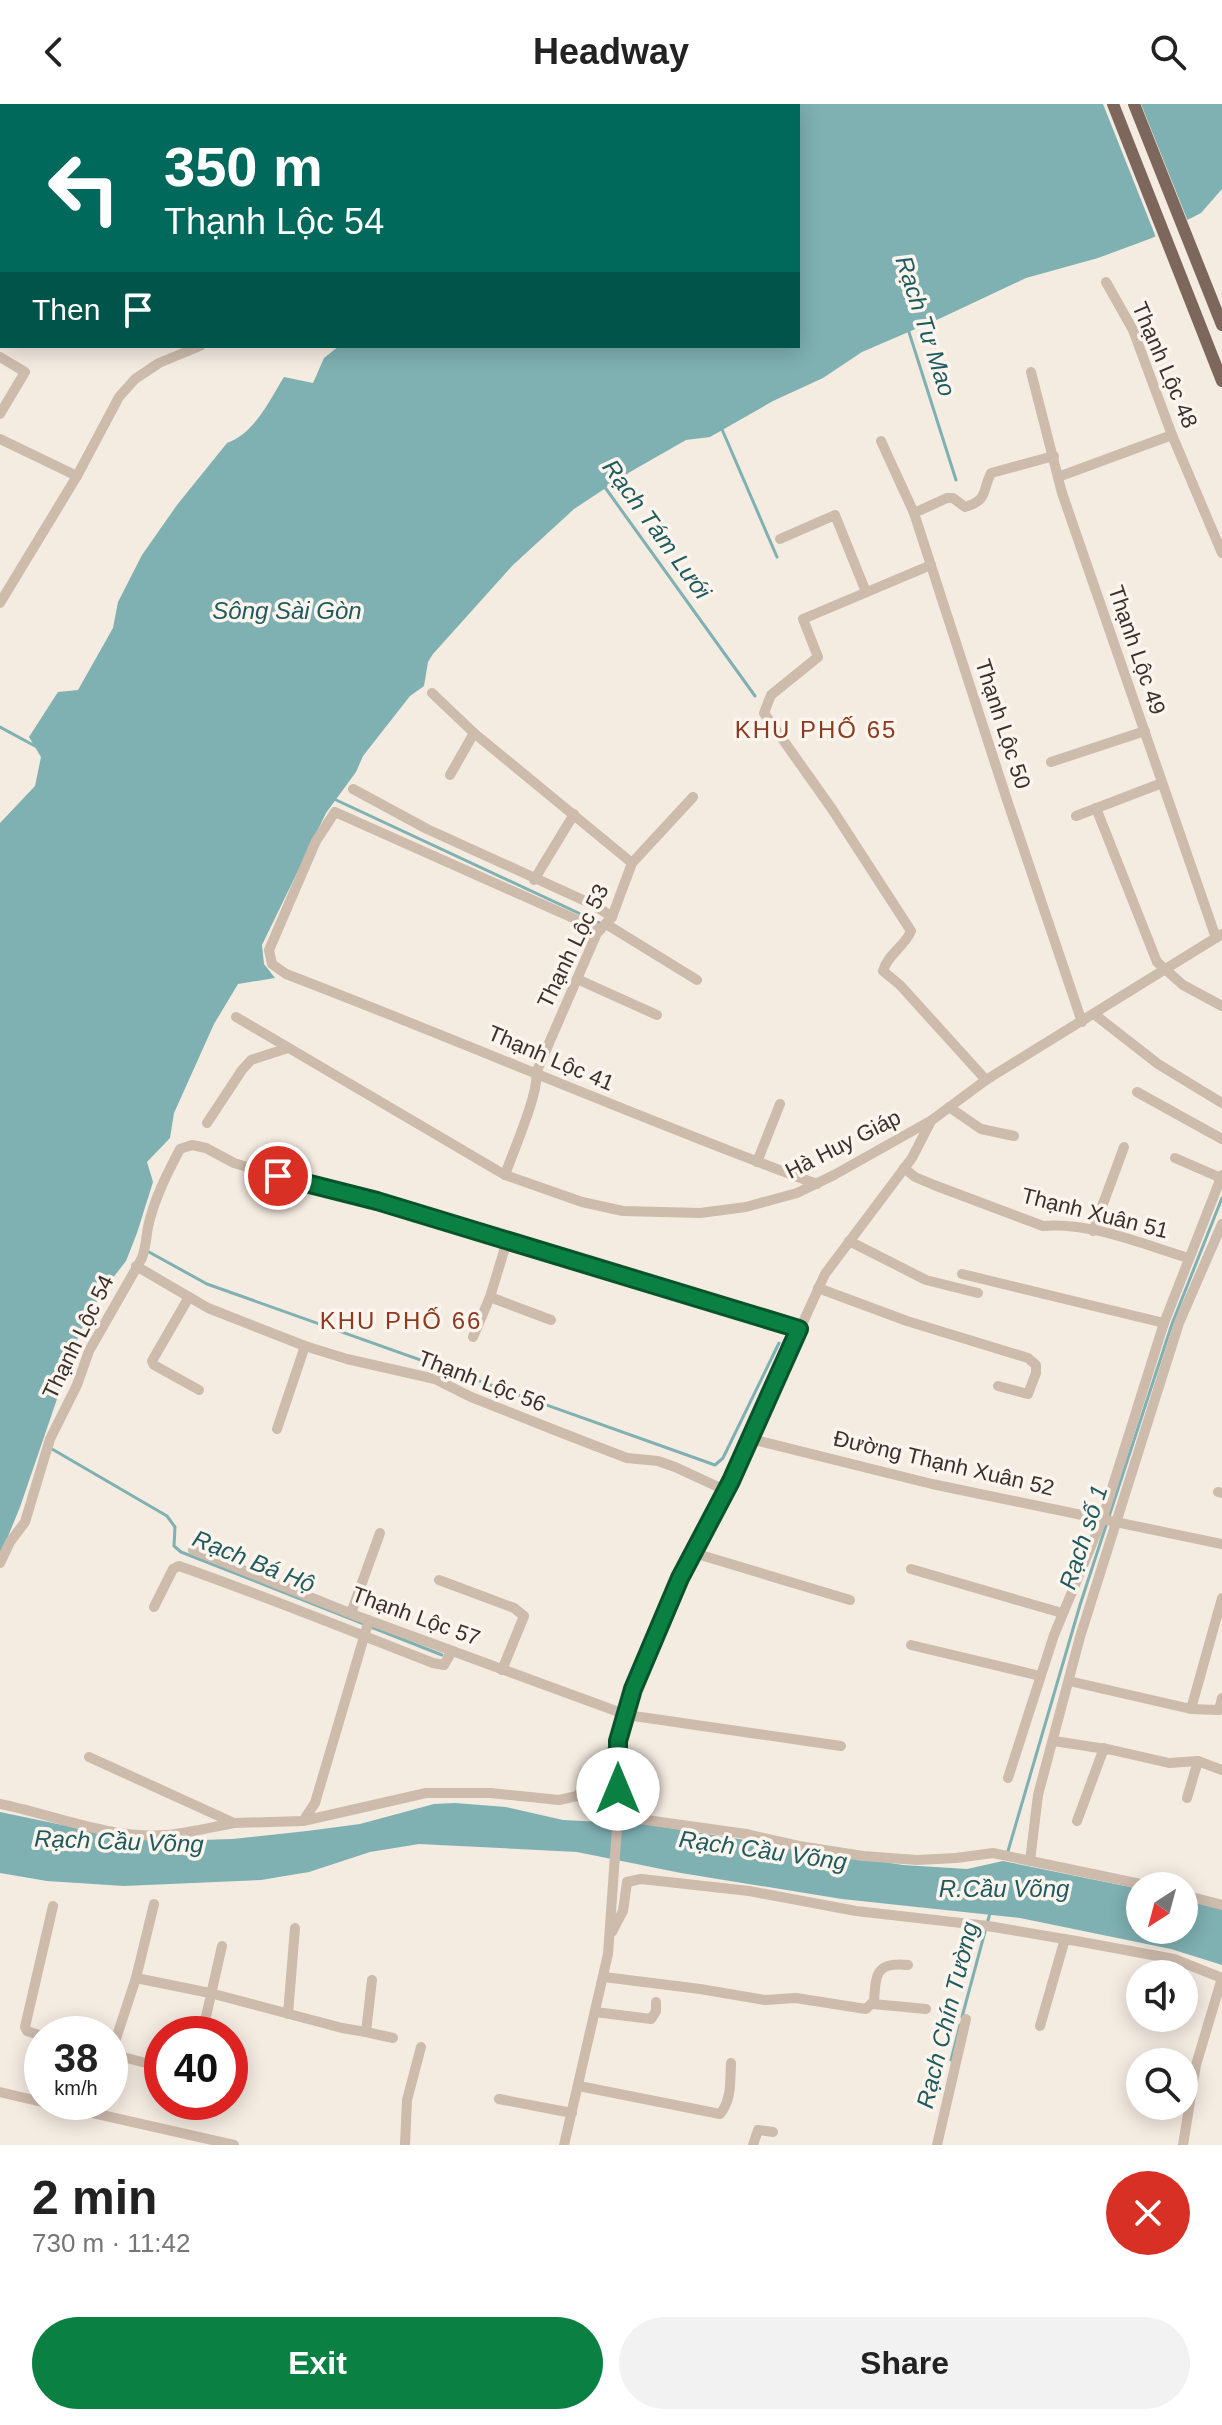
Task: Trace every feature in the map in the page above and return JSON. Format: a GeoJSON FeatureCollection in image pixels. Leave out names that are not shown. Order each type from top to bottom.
{"type":"FeatureCollection","features":[{"type":"Feature","properties":{"kind":"main road"},"geometry":{"type":"LineString","coordinates":[[1113,104],[1222,381]]}},
{"type":"Feature","properties":{"kind":"main road"},"geometry":{"type":"LineString","coordinates":[[1134,104],[1222,325]]}},
{"type":"Feature","properties":{"kind":"street","name":"Thạnh Lộc 48"},"geometry":{"type":"LineString","coordinates":[[1106,282],[1133,330],[1172,435],[1222,553]]}},
{"type":"Feature","properties":{"kind":"street"},"geometry":{"type":"LineString","coordinates":[[0,603],[77,476],[119,397],[135,379],[159,363],[195,348]]}},
{"type":"Feature","properties":{"kind":"street"},"geometry":{"type":"LineString","coordinates":[[0,356],[25,372],[0,414]]}},
{"type":"Feature","properties":{"kind":"street","name":"Thạnh Lộc 49"},"geometry":{"type":"LineString","coordinates":[[1031,372],[1058,477],[1162,783],[1219,936]]}},
{"type":"Feature","properties":{"kind":"street"},"geometry":{"type":"LineString","coordinates":[[1058,477],[1172,435]]}},
{"type":"Feature","properties":{"kind":"street"},"geometry":{"type":"LineString","coordinates":[[0,439],[77,476]]}},
{"type":"Feature","properties":{"kind":"street","name":"Thạnh Lộc 50"},"geometry":{"type":"LineString","coordinates":[[881,441],[914,513],[1082,1022]]}},
{"type":"Feature","properties":{"kind":"street"},"geometry":{"type":"LineString","coordinates":[[914,513],[947,498],[953,498],[965,507],[971,506],[986,492],[991,473],[1054,456]]}},
{"type":"Feature","properties":{"kind":"street"},"geometry":{"type":"LineString","coordinates":[[780,539],[835,515],[866,592]]}},
{"type":"Feature","properties":{"kind":"street"},"geometry":{"type":"LineString","coordinates":[[931,565],[803,619],[818,657],[771,695],[764,713],[832,809],[911,931],[883,971],[900,985],[986,1080]]}},
{"type":"Feature","properties":{"kind":"street"},"geometry":{"type":"LineString","coordinates":[[432,693],[474,733],[632,863]]}},
{"type":"Feature","properties":{"kind":"street"},"geometry":{"type":"LineString","coordinates":[[1051,762],[1145,731]]}},
{"type":"Feature","properties":{"kind":"street"},"geometry":{"type":"LineString","coordinates":[[450,775],[474,733]]}},
{"type":"Feature","properties":{"kind":"street"},"geometry":{"type":"LineString","coordinates":[[1076,816],[1162,783]]}},
{"type":"Feature","properties":{"kind":"street"},"geometry":{"type":"LineString","coordinates":[[353,789],[427,830],[594,905],[606,924]]}},
{"type":"Feature","properties":{"kind":"street","name":"Thạnh Lộc 53"},"geometry":{"type":"LineString","coordinates":[[505,1175],[537,1076],[577,979],[606,924],[632,863],[693,797]]}},
{"type":"Feature","properties":{"kind":"street"},"geometry":{"type":"LineString","coordinates":[[1096,808],[1157,962],[1183,985],[1222,1006]]}},
{"type":"Feature","properties":{"kind":"street","name":"Thạnh Lộc 41"},"geometry":{"type":"LineString","coordinates":[[419,849],[335,812],[316,841],[269,950],[272,964],[286,974],[537,1076],[817,1184]]}},
{"type":"Feature","properties":{"kind":"street"},"geometry":{"type":"LineString","coordinates":[[534,880],[574,814]]}},
{"type":"Feature","properties":{"kind":"street"},"geometry":{"type":"LineString","coordinates":[[427,830],[419,849],[606,924],[697,980]]}},
{"type":"Feature","properties":{"kind":"street","name":"Hà Huy Giáp"},"geometry":{"type":"LineString","coordinates":[[236,1017],[505,1175],[582,1202],[623,1211],[700,1213],[746,1207],[817,1184],[932,1120],[986,1080],[1219,936]]}},
{"type":"Feature","properties":{"kind":"street"},"geometry":{"type":"LineString","coordinates":[[577,979],[657,1015]]}},
{"type":"Feature","properties":{"kind":"street"},"geometry":{"type":"LineString","coordinates":[[1094,1014],[1158,1064],[1222,1103]]}},
{"type":"Feature","properties":{"kind":"street"},"geometry":{"type":"LineString","coordinates":[[207,1123],[251,1060],[288,1048]]}},
{"type":"Feature","properties":{"kind":"street"},"geometry":{"type":"LineString","coordinates":[[1137,1092],[1222,1139]]}},
{"type":"Feature","properties":{"kind":"street"},"geometry":{"type":"LineString","coordinates":[[757,1162],[780,1104]]}},
{"type":"Feature","properties":{"kind":"street"},"geometry":{"type":"LineString","coordinates":[[949,1107],[981,1129],[1014,1136]]}},
{"type":"Feature","properties":{"kind":"street"},"geometry":{"type":"LineString","coordinates":[[0,1804],[70,1823],[122,1832],[165,1835],[234,1823],[303,1821],[426,1793],[490,1793],[559,1800],[577,1796],[618,1741],[633,1689],[680,1578],[727,1491],[818,1288],[904,1168],[932,1120]]}},
{"type":"Feature","properties":{"kind":"street","name":"Thạnh Lộc 54"},"geometry":{"type":"LineString","coordinates":[[0,1563],[25,1522],[49,1441],[77,1385],[89,1351],[142,1256],[162,1183],[180,1149],[192,1145],[206,1148],[234,1163],[377,1201],[799,1329]]}},
{"type":"Feature","properties":{"kind":"street"},"geometry":{"type":"LineString","coordinates":[[1093,1231],[1124,1147]]}},
{"type":"Feature","properties":{"kind":"street"},"geometry":{"type":"LineString","coordinates":[[1008,1778],[1062,1613],[1102,1520],[1164,1323],[1221,1176],[1175,1158]]}},
{"type":"Feature","properties":{"kind":"street","name":"Thạnh Xuân 51"},"geometry":{"type":"LineString","coordinates":[[904,1168],[915,1177],[934,1185],[1043,1226],[1058,1223],[1188,1258]]}},
{"type":"Feature","properties":{"kind":"street"},"geometry":{"type":"LineString","coordinates":[[1030,1861],[1038,1795],[1080,1637],[1179,1323],[1222,1224]]}},
{"type":"Feature","properties":{"kind":"street"},"geometry":{"type":"LineString","coordinates":[[473,1337],[490,1297],[507,1241]]}},
{"type":"Feature","properties":{"kind":"street"},"geometry":{"type":"LineString","coordinates":[[849,1241],[926,1280],[978,1293]]}},
{"type":"Feature","properties":{"kind":"street","name":"Thạnh Lộc 56"},"geometry":{"type":"LineString","coordinates":[[142,1256],[189,1297],[208,1308],[305,1346],[435,1379],[471,1397],[627,1458],[658,1461],[727,1491]]}},
{"type":"Feature","properties":{"kind":"street"},"geometry":{"type":"LineString","coordinates":[[962,1274],[1164,1323]]}},
{"type":"Feature","properties":{"kind":"street"},"geometry":{"type":"LineString","coordinates":[[818,1288],[907,1321],[1028,1358],[1036,1365],[1028,1394],[998,1386]]}},
{"type":"Feature","properties":{"kind":"street"},"geometry":{"type":"LineString","coordinates":[[189,1297],[152,1361],[199,1390]]}},
{"type":"Feature","properties":{"kind":"street"},"geometry":{"type":"LineString","coordinates":[[490,1297],[551,1320]]}},
{"type":"Feature","properties":{"kind":"street"},"geometry":{"type":"LineString","coordinates":[[277,1429],[305,1346]]}},
{"type":"Feature","properties":{"kind":"street","name":"Đường Thạnh Xuân 52"},"geometry":{"type":"LineString","coordinates":[[751,1439],[932,1484],[1222,1544]]}},
{"type":"Feature","properties":{"kind":"street"},"geometry":{"type":"LineString","coordinates":[[351,1613],[380,1533]]}},
{"type":"Feature","properties":{"kind":"street","name":"Thạnh Lộc 57"},"geometry":{"type":"LineString","coordinates":[[193,1550],[351,1613],[367,1627],[452,1651],[627,1715],[841,1746]]}},
{"type":"Feature","properties":{"kind":"street"},"geometry":{"type":"LineString","coordinates":[[694,1553],[850,1600]]}},
{"type":"Feature","properties":{"kind":"street"},"geometry":{"type":"LineString","coordinates":[[154,1607],[173,1569],[179,1566],[272,1599],[367,1627],[444,1665],[452,1651]]}},
{"type":"Feature","properties":{"kind":"street"},"geometry":{"type":"LineString","coordinates":[[911,1569],[1062,1613]]}},
{"type":"Feature","properties":{"kind":"street"},"geometry":{"type":"LineString","coordinates":[[439,1580],[514,1608],[524,1616],[502,1670]]}},
{"type":"Feature","properties":{"kind":"street"},"geometry":{"type":"LineString","coordinates":[[1191,1709],[1222,1598]]}},
{"type":"Feature","properties":{"kind":"street"},"geometry":{"type":"LineString","coordinates":[[303,1821],[315,1803],[367,1627]]}},
{"type":"Feature","properties":{"kind":"street"},"geometry":{"type":"LineString","coordinates":[[911,1645],[1040,1676]]}},
{"type":"Feature","properties":{"kind":"street"},"geometry":{"type":"LineString","coordinates":[[1069,1681],[1191,1709],[1219,1710],[1222,1698]]}},
{"type":"Feature","properties":{"kind":"street"},"geometry":{"type":"LineString","coordinates":[[564,2145],[604,1977],[610,1936],[618,1813],[618,1741]]}},
{"type":"Feature","properties":{"kind":"street"},"geometry":{"type":"LineString","coordinates":[[1054,1741],[1104,1748],[1169,1763],[1198,1761],[1222,1770]]}},
{"type":"Feature","properties":{"kind":"street"},"geometry":{"type":"LineString","coordinates":[[1077,1821],[1104,1748]]}},
{"type":"Feature","properties":{"kind":"street"},"geometry":{"type":"LineString","coordinates":[[89,1757],[234,1823]]}},
{"type":"Feature","properties":{"kind":"street"},"geometry":{"type":"LineString","coordinates":[[1187,1798],[1198,1761]]}},
{"type":"Feature","properties":{"kind":"street"},"geometry":{"type":"LineString","coordinates":[[618,1789],[624,1807],[639,1819],[746,1834],[863,1856],[917,1860],[993,1853],[1126,1881]]}},
{"type":"Feature","properties":{"kind":"street"},"geometry":{"type":"LineString","coordinates":[[610,1936],[623,1911],[627,1882],[641,1879],[749,1891],[856,1911],[984,1926],[1174,1959],[1222,1978],[1196,2065],[1183,2145]]}},
{"type":"Feature","properties":{"kind":"street"},"geometry":{"type":"LineString","coordinates":[[1198,1899],[1222,1905]]}},
{"type":"Feature","properties":{"kind":"street"},"geometry":{"type":"LineString","coordinates":[[123,2016],[154,1904]]}},
{"type":"Feature","properties":{"kind":"street"},"geometry":{"type":"LineString","coordinates":[[28,2016],[53,1906]]}},
{"type":"Feature","properties":{"kind":"street"},"geometry":{"type":"LineString","coordinates":[[288,2014],[295,1928]]}},
{"type":"Feature","properties":{"kind":"street"},"geometry":{"type":"LineString","coordinates":[[1040,2026],[1065,1939]]}},
{"type":"Feature","properties":{"kind":"street"},"geometry":{"type":"LineString","coordinates":[[206,2016],[222,1946]]}},
{"type":"Feature","properties":{"kind":"street"},"geometry":{"type":"LineString","coordinates":[[873,2004],[880,1969],[889,1963],[908,1965]]}},
{"type":"Feature","properties":{"kind":"street"},"geometry":{"type":"LineString","coordinates":[[604,1977],[765,2000],[796,1998],[866,2009],[873,2004],[926,2009]]}},
{"type":"Feature","properties":{"kind":"street"},"geometry":{"type":"LineString","coordinates":[[136,1978],[393,2038]]}},
{"type":"Feature","properties":{"kind":"street"},"geometry":{"type":"LineString","coordinates":[[366,2032],[372,1980]]}},
{"type":"Feature","properties":{"kind":"street"},"geometry":{"type":"LineString","coordinates":[[595,2012],[651,2019],[656,2011],[656,2002]]}},
{"type":"Feature","properties":{"kind":"street"},"geometry":{"type":"LineString","coordinates":[[937,2145],[966,2019]]}},
{"type":"Feature","properties":{"kind":"street"},"geometry":{"type":"LineString","coordinates":[[405,2145],[407,2100],[421,2047]]}},
{"type":"Feature","properties":{"kind":"street"},"geometry":{"type":"LineString","coordinates":[[579,2086],[720,2114],[730,2091],[731,2063]]}},
{"type":"Feature","properties":{"kind":"street"},"geometry":{"type":"LineString","coordinates":[[0,2092],[24,2098]]}},
{"type":"Feature","properties":{"kind":"street"},"geometry":{"type":"LineString","coordinates":[[499,2099],[572,2113]]}},
{"type":"Feature","properties":{"kind":"street"},"geometry":{"type":"LineString","coordinates":[[128,2117],[234,2145]]}},
{"type":"Feature","properties":{"kind":"street"},"geometry":{"type":"LineString","coordinates":[[753,2145],[758,2130],[773,2132]]}},
{"type":"Feature","properties":{"kind":"water","name":"Sông Sài Gòn"},"geometry":{"type":"Polygon","coordinates":[[[800,104],[1222,104],[1222,189],[1201,213],[1152,238],[1098,258],[1026,278],[862,352],[823,378],[773,401],[710,437],[686,440],[630,472],[574,509],[513,565],[433,654],[428,662],[424,686],[410,696],[363,756],[356,772],[326,813],[262,945],[264,964],[275,978],[238,984],[214,1024],[174,1113],[170,1138],[147,1162],[153,1182],[137,1233],[126,1261],[102,1292],[80,1332],[0,1556],[0,823],[35,786],[41,757],[29,737],[58,692],[78,690],[113,628],[118,602],[142,555],[227,443],[237,439],[253,424],[284,377],[313,383],[324,358],[336,348],[800,348],[800,104]]]}},
{"type":"Feature","properties":{"kind":"water"},"geometry":{"type":"Polygon","coordinates":[[[434,1804],[506,1807],[563,1820],[644,1824],[903,1865],[967,1869],[1003,1861],[1126,1886],[1126,1940],[1020,1918],[842,1899],[681,1873],[577,1852],[419,1844],[370,1852],[309,1872],[261,1880],[124,1886],[47,1881],[0,1873],[0,1812],[101,1833],[169,1841],[233,1839],[360,1824],[434,1804]]]}},
{"type":"Feature","properties":{"kind":"water"},"geometry":{"type":"Polygon","coordinates":[[[1198,1903],[1222,1909],[1222,1965],[1147,1944],[1198,1944],[1198,1903]]]}},
{"type":"Feature","properties":{"kind":"pier"},"geometry":{"type":"Polygon","coordinates":[[[1103,104],[1141,104],[1189,224],[1157,240],[1103,104]]]}},
{"type":"Feature","properties":{"kind":"waterway","name":"Rạch Tư Mao"},"geometry":{"type":"LineString","coordinates":[[908,329],[956,480]]}},
{"type":"Feature","properties":{"kind":"waterway"},"geometry":{"type":"LineString","coordinates":[[721,427],[777,557]]}},
{"type":"Feature","properties":{"kind":"waterway","name":"Rạch Tám Lưới"},"geometry":{"type":"LineString","coordinates":[[604,486],[755,696]]}},
{"type":"Feature","properties":{"kind":"waterway"},"geometry":{"type":"LineString","coordinates":[[0,727],[35,746]]}},
{"type":"Feature","properties":{"kind":"waterway"},"geometry":{"type":"LineString","coordinates":[[334,799],[602,924]]}},
{"type":"Feature","properties":{"kind":"waterway","name":"Rạch số 1"},"geometry":{"type":"LineString","coordinates":[[1008,1851],[1080,1605],[1172,1324],[1222,1198]]}},
{"type":"Feature","properties":{"kind":"waterway"},"geometry":{"type":"LineString","coordinates":[[149,1252],[207,1284],[715,1465],[723,1458],[779,1343]]}},
{"type":"Feature","properties":{"kind":"waterway","name":"Rạch Bá Hộ"},"geometry":{"type":"LineString","coordinates":[[52,1449],[167,1516],[175,1527],[174,1546],[181,1552],[364,1624]]}},
{"type":"Feature","properties":{"kind":"waterway","name":"Rạch Bá Hộ"},"geometry":{"type":"LineString","coordinates":[[371,1627],[442,1655]]}},
{"type":"Feature","properties":{"kind":"waterway","name":"Rạch Chín Tường"},"geometry":{"type":"LineString","coordinates":[[962,2017],[990,1913]]}},
{"type":"Feature","properties":{"kind":"waterway","name":"Rạch Chín Tường"},"geometry":{"type":"LineString","coordinates":[[951,2060],[960,2025]]}},
{"type":"Feature","properties":{"kind":"district","name":"KHU PHỐ 65"},"geometry":{"type":"Point","coordinates":[816,729]}},
{"type":"Feature","properties":{"kind":"district","name":"KHU PHỐ 66"},"geometry":{"type":"Point","coordinates":[401,1320]}},
{"type":"Feature","properties":{"kind":"route"},"geometry":{"type":"LineString","coordinates":[[278,1176],[377,1201],[799,1329],[731,1481],[680,1578],[633,1689],[618,1741],[618,1789]]}},
{"type":"Feature","properties":{"kind":"water label","name":"Rạch Cầu Võng"},"geometry":{"type":"Point","coordinates":[119,1841]}},
{"type":"Feature","properties":{"kind":"water label","name":"Rạch Cầu Võng"},"geometry":{"type":"Point","coordinates":[763,1850]}},
{"type":"Feature","properties":{"kind":"water label","name":"R.Cầu Võng"},"geometry":{"type":"Point","coordinates":[1004,1888]}}]}
